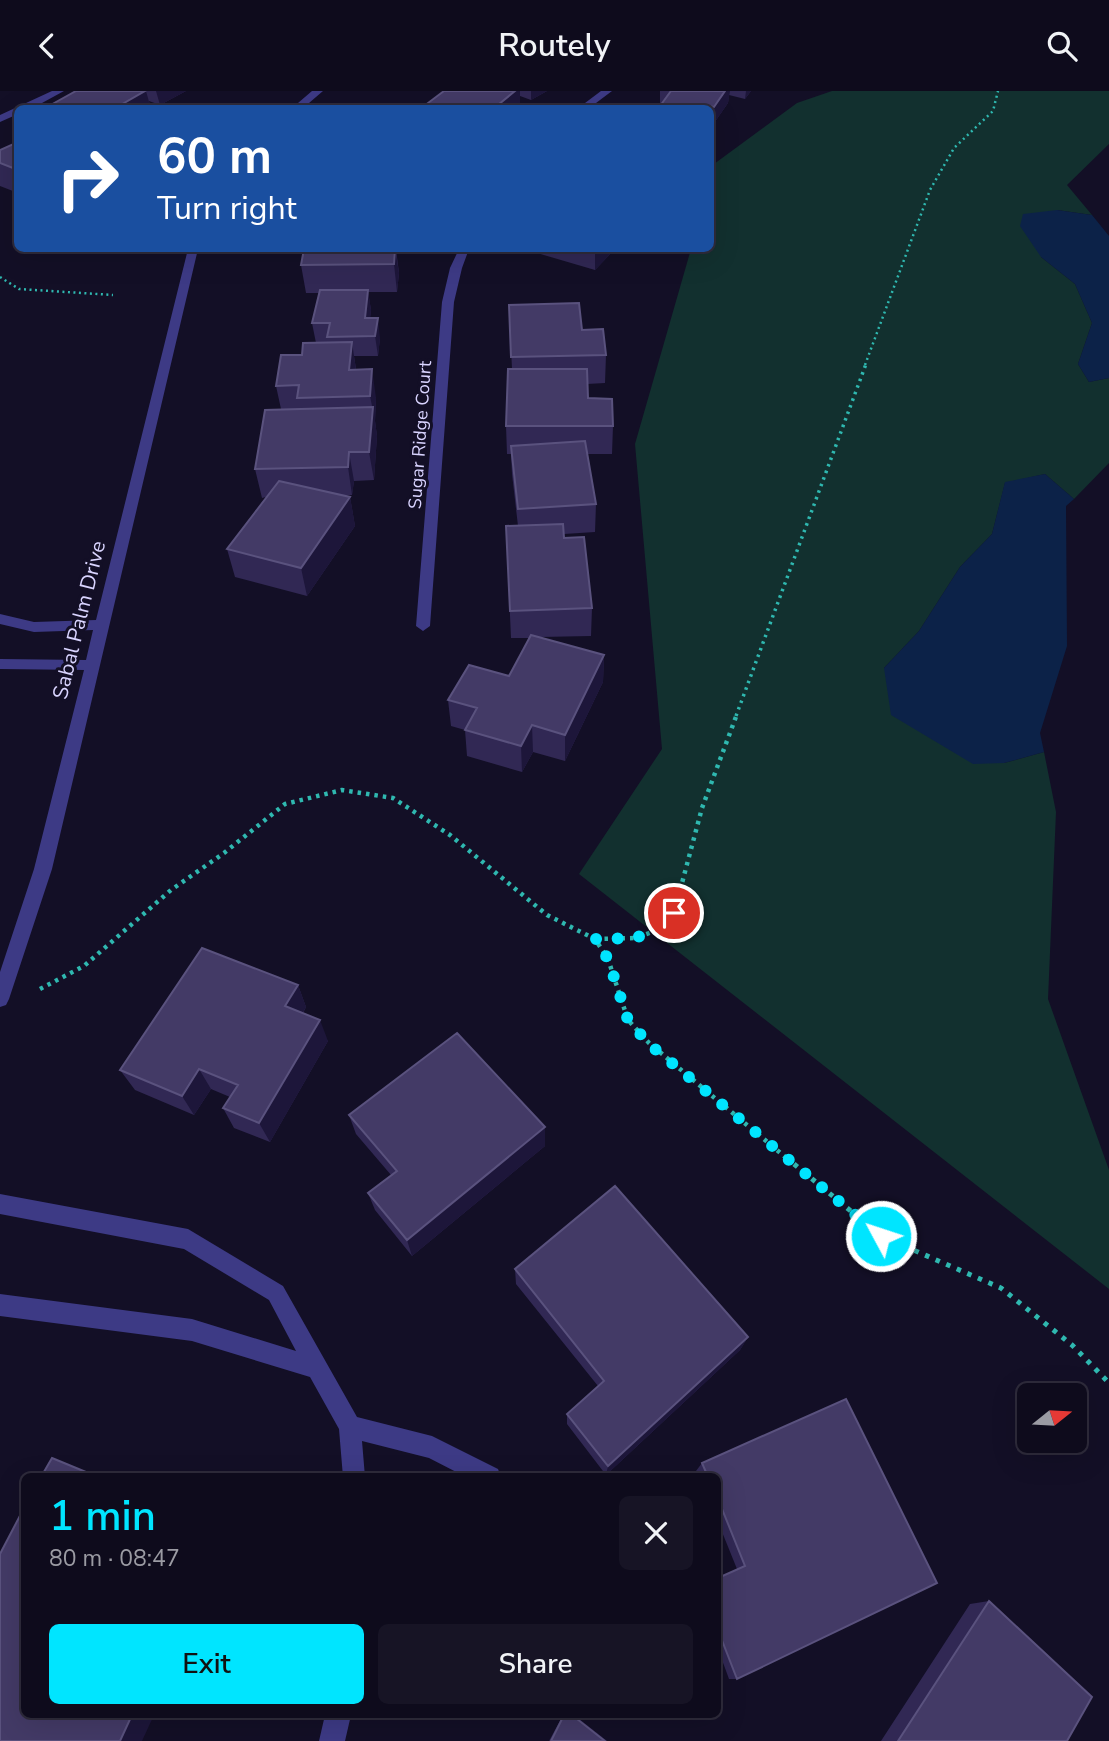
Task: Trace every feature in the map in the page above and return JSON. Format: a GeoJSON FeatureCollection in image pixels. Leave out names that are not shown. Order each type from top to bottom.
{"type":"FeatureCollection","features":[{"type":"Feature","properties":{"kind":"street"},"geometry":{"type":"LineString","coordinates":[[29,105],[59,91]]}},
{"type":"Feature","properties":{"kind":"street"},"geometry":{"type":"LineString","coordinates":[[300,105],[318,91]]}},
{"type":"Feature","properties":{"kind":"street"},"geometry":{"type":"LineString","coordinates":[[588,105],[607,91]]}},
{"type":"Feature","properties":{"kind":"street","name":"Sabal Palm Drive"},"geometry":{"type":"LineString","coordinates":[[0,999],[43,869],[192,252]]}},
{"type":"Feature","properties":{"kind":"street","name":"Sugar Ridge Court"},"geometry":{"type":"LineString","coordinates":[[423,626],[448,302],[463,252]]}},
{"type":"Feature","properties":{"kind":"street"},"geometry":{"type":"LineString","coordinates":[[0,619],[34,627],[101,625]]}},
{"type":"Feature","properties":{"kind":"street"},"geometry":{"type":"LineString","coordinates":[[0,664],[91,665]]}},
{"type":"Feature","properties":{"kind":"street"},"geometry":{"type":"LineString","coordinates":[[0,1204],[188,1239],[276,1293],[350,1427],[354,1473]]}},
{"type":"Feature","properties":{"kind":"street"},"geometry":{"type":"LineString","coordinates":[[0,1305],[192,1330],[320,1369]]}},
{"type":"Feature","properties":{"kind":"street"},"geometry":{"type":"LineString","coordinates":[[350,1427],[432,1447],[482,1473]]}},
{"type":"Feature","properties":{"kind":"street"},"geometry":{"type":"LineString","coordinates":[[332,1741],[337,1718]]}},
{"type":"Feature","properties":{"kind":"path"},"geometry":{"type":"LineString","coordinates":[[40,989],[84,966],[171,890],[224,853],[285,804],[342,790],[393,798],[450,835],[547,915],[595,939],[635,938],[657,930],[674,913],[702,808],[930,190],[954,148],[993,111],[998,91]]}},
{"type":"Feature","properties":{"kind":"path"},"geometry":{"type":"LineString","coordinates":[[0,277],[19,289],[113,295]]}},
{"type":"Feature","properties":{"kind":"path"},"geometry":{"type":"LineString","coordinates":[[595,939],[608,959],[628,1020],[649,1044],[881,1236],[1001,1288],[1072,1345],[1109,1383]]}},
{"type":"Feature","properties":{"kind":"green space"},"geometry":{"type":"Polygon","coordinates":[[[832,91],[1109,91],[1109,144],[1067,185],[1092,215],[1057,210],[1041,257],[1075,284],[1092,323],[1078,364],[1089,382],[1109,378],[1109,463],[1074,499],[1045,474],[1005,483],[992,534],[960,567],[919,631],[884,668],[1004,763],[1044,752],[1056,812],[1048,999],[1109,1170],[1109,1289],[579,874],[662,749],[635,444],[690,252],[714,252],[714,164],[797,103],[832,91]]]}},
{"type":"Feature","properties":{"kind":"water"},"geometry":{"type":"Polygon","coordinates":[[[1057,210],[1092,215],[1109,236],[1109,378],[1089,382],[1078,364],[1092,323],[1075,284],[1041,257],[1020,226],[1023,214],[1057,210]]]}},
{"type":"Feature","properties":{"kind":"water"},"geometry":{"type":"Polygon","coordinates":[[[1045,474],[1074,499],[1066,506],[1067,646],[1040,733],[1044,752],[1004,763],[973,764],[891,715],[884,668],[919,631],[960,567],[992,534],[1005,482],[1045,474]]]}},
{"type":"Feature","properties":{"kind":"building"},"geometry":{"type":"Polygon","coordinates":[[[76,91],[145,91],[121,105],[51,105],[76,91]]]}},
{"type":"Feature","properties":{"kind":"building"},"geometry":{"type":"Polygon","coordinates":[[[444,91],[515,91],[498,105],[428,103],[444,91]]]}},
{"type":"Feature","properties":{"kind":"building"},"geometry":{"type":"Polygon","coordinates":[[[671,91],[725,91],[714,107],[699,104],[661,105],[671,91]]]}},
{"type":"Feature","properties":{"kind":"building"},"geometry":{"type":"Polygon","coordinates":[[[14,144],[14,168],[0,163],[0,150],[14,144]]]}},
{"type":"Feature","properties":{"kind":"building"},"geometry":{"type":"Polygon","coordinates":[[[303,252],[395,252],[394,264],[301,265],[303,252]]]}},
{"type":"Feature","properties":{"kind":"building"},"geometry":{"type":"Polygon","coordinates":[[[320,290],[368,290],[365,318],[378,318],[375,336],[327,337],[330,323],[312,323],[320,290]]]}},
{"type":"Feature","properties":{"kind":"building"},"geometry":{"type":"Polygon","coordinates":[[[579,303],[582,330],[603,329],[606,355],[511,357],[509,305],[579,303]]]}},
{"type":"Feature","properties":{"kind":"building"},"geometry":{"type":"Polygon","coordinates":[[[352,342],[349,370],[372,369],[370,396],[297,398],[299,385],[276,386],[281,355],[302,355],[303,343],[352,342]]]}},
{"type":"Feature","properties":{"kind":"building"},"geometry":{"type":"Polygon","coordinates":[[[508,369],[587,369],[588,398],[612,399],[613,426],[506,426],[508,369]]]}},
{"type":"Feature","properties":{"kind":"building"},"geometry":{"type":"Polygon","coordinates":[[[373,407],[369,452],[349,452],[348,467],[255,469],[265,410],[373,407]]]}},
{"type":"Feature","properties":{"kind":"building"},"geometry":{"type":"Polygon","coordinates":[[[585,441],[596,504],[518,509],[511,446],[585,441]]]}},
{"type":"Feature","properties":{"kind":"building"},"geometry":{"type":"Polygon","coordinates":[[[279,481],[350,497],[301,568],[227,549],[279,481]]]}},
{"type":"Feature","properties":{"kind":"building"},"geometry":{"type":"Polygon","coordinates":[[[563,524],[564,538],[584,537],[592,608],[510,611],[506,526],[563,524]]]}},
{"type":"Feature","properties":{"kind":"building"},"geometry":{"type":"Polygon","coordinates":[[[531,635],[604,655],[565,735],[532,725],[521,746],[465,730],[477,708],[448,700],[469,665],[509,676],[531,635]]]}},
{"type":"Feature","properties":{"kind":"building"},"geometry":{"type":"Polygon","coordinates":[[[202,948],[298,985],[285,1006],[320,1020],[259,1123],[223,1108],[238,1085],[199,1069],[182,1096],[120,1070],[202,948]]]}},
{"type":"Feature","properties":{"kind":"building"},"geometry":{"type":"Polygon","coordinates":[[[457,1033],[545,1127],[407,1240],[368,1193],[397,1171],[349,1115],[457,1033]]]}},
{"type":"Feature","properties":{"kind":"building"},"geometry":{"type":"Polygon","coordinates":[[[615,1186],[748,1337],[608,1466],[567,1414],[604,1381],[515,1269],[615,1186]]]}},
{"type":"Feature","properties":{"kind":"building"},"geometry":{"type":"Polygon","coordinates":[[[846,1399],[937,1583],[737,1679],[721,1638],[721,1577],[745,1566],[721,1506],[721,1473],[706,1473],[702,1463],[846,1399]]]}},
{"type":"Feature","properties":{"kind":"building"},"geometry":{"type":"Polygon","coordinates":[[[52,1458],[88,1473],[43,1473],[52,1458]]]}},
{"type":"Feature","properties":{"kind":"building"},"geometry":{"type":"Polygon","coordinates":[[[21,1514],[21,1718],[131,1718],[120,1741],[0,1741],[0,1554],[21,1514]]]}},
{"type":"Feature","properties":{"kind":"building"},"geometry":{"type":"Polygon","coordinates":[[[989,1601],[1092,1697],[1067,1741],[898,1741],[989,1601]]]}},
{"type":"Feature","properties":{"kind":"building"},"geometry":{"type":"Polygon","coordinates":[[[562,1718],[576,1718],[605,1741],[551,1741],[562,1718]]]}},
{"type":"Feature","properties":{"kind":"route"},"geometry":{"type":"LineString","coordinates":[[674,913],[657,930],[635,938],[595,939],[608,959],[628,1020],[649,1044],[881,1236]]}}]}
